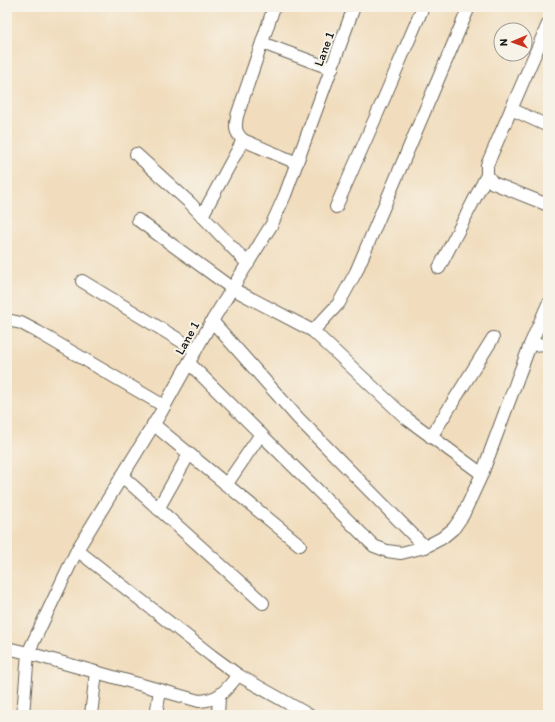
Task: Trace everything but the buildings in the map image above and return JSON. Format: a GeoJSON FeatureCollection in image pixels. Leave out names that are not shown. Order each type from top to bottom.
{"type":"FeatureCollection","features":[{"type":"Feature","properties":{"kind":"street"},"geometry":{"type":"LineString","coordinates":[[274,7],[237,116],[237,134],[243,140],[297,163]]}},
{"type":"Feature","properties":{"kind":"street"},"geometry":{"type":"LineString","coordinates":[[336,206],[423,7]]}},
{"type":"Feature","properties":{"kind":"street"},"geometry":{"type":"LineString","coordinates":[[313,331],[338,302],[356,272],[469,7]]}},
{"type":"Feature","properties":{"kind":"street","name":"Lane 1"},"geometry":{"type":"LineString","coordinates":[[28,653],[77,550],[164,406],[212,320],[233,290],[272,224],[285,195],[332,69],[351,8]]}},
{"type":"Feature","properties":{"kind":"street"},"geometry":{"type":"LineString","coordinates":[[439,268],[487,175],[487,165],[548,24]]}},
{"type":"Feature","properties":{"kind":"street"},"geometry":{"type":"LineString","coordinates":[[262,43],[332,69]]}},
{"type":"Feature","properties":{"kind":"street"},"geometry":{"type":"LineString","coordinates":[[511,110],[548,126]]}},
{"type":"Feature","properties":{"kind":"street"},"geometry":{"type":"LineString","coordinates":[[202,216],[243,140]]}},
{"type":"Feature","properties":{"kind":"street"},"geometry":{"type":"LineString","coordinates":[[136,154],[202,216],[248,264]]}},
{"type":"Feature","properties":{"kind":"street"},"geometry":{"type":"LineString","coordinates":[[487,175],[492,183],[548,205]]}},
{"type":"Feature","properties":{"kind":"street"},"geometry":{"type":"LineString","coordinates":[[138,220],[233,290],[313,331],[406,418],[482,474]]}},
{"type":"Feature","properties":{"kind":"street"},"geometry":{"type":"LineString","coordinates":[[82,281],[196,350]]}},
{"type":"Feature","properties":{"kind":"street"},"geometry":{"type":"LineString","coordinates":[[189,363],[374,546],[387,551],[401,553],[425,547],[442,538],[454,528],[463,515],[482,474],[530,344],[548,304]]}},
{"type":"Feature","properties":{"kind":"street"},"geometry":{"type":"LineString","coordinates":[[7,320],[21,323],[38,332],[164,406]]}},
{"type":"Feature","properties":{"kind":"street"},"geometry":{"type":"LineString","coordinates":[[212,320],[298,418],[425,547]]}},
{"type":"Feature","properties":{"kind":"street"},"geometry":{"type":"LineString","coordinates":[[432,437],[493,338]]}},
{"type":"Feature","properties":{"kind":"street"},"geometry":{"type":"LineString","coordinates":[[530,344],[548,344]]}},
{"type":"Feature","properties":{"kind":"street"},"geometry":{"type":"LineString","coordinates":[[153,424],[300,545]]}},
{"type":"Feature","properties":{"kind":"street"},"geometry":{"type":"LineString","coordinates":[[226,484],[261,434]]}},
{"type":"Feature","properties":{"kind":"street"},"geometry":{"type":"LineString","coordinates":[[158,509],[189,454]]}},
{"type":"Feature","properties":{"kind":"street"},"geometry":{"type":"LineString","coordinates":[[122,476],[263,603]]}},
{"type":"Feature","properties":{"kind":"street"},"geometry":{"type":"LineString","coordinates":[[77,550],[238,675],[308,715]]}},
{"type":"Feature","properties":{"kind":"street"},"geometry":{"type":"LineString","coordinates":[[7,648],[199,701],[209,700],[219,696],[238,675]]}},
{"type":"Feature","properties":{"kind":"street"},"geometry":{"type":"LineString","coordinates":[[23,715],[28,653]]}},
{"type":"Feature","properties":{"kind":"street"},"geometry":{"type":"LineString","coordinates":[[90,715],[96,672]]}},
{"type":"Feature","properties":{"kind":"street"},"geometry":{"type":"LineString","coordinates":[[156,715],[160,690]]}},
{"type":"Feature","properties":{"kind":"street"},"geometry":{"type":"LineString","coordinates":[[218,715],[219,696]]}}]}
